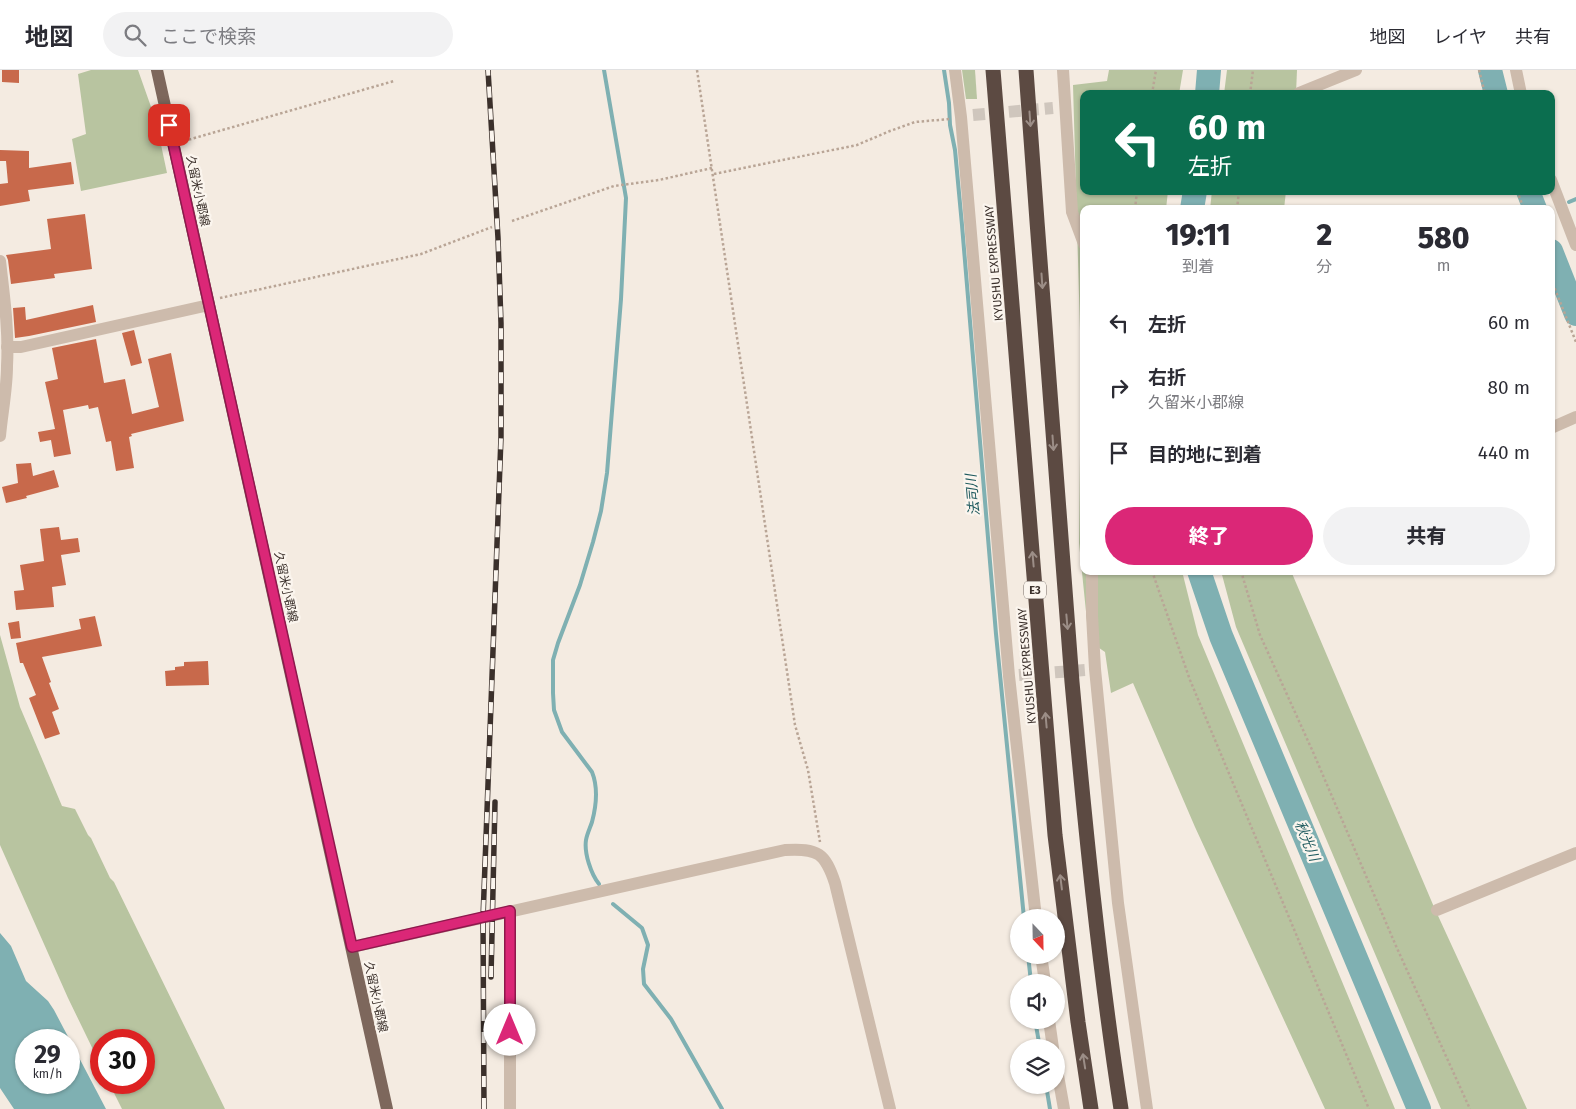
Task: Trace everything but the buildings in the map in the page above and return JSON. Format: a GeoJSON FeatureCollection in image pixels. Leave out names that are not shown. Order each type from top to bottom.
{"type":"FeatureCollection","features":[{"type":"Feature","properties":{"kind":"highway","name":"KYUSHU EXPRESSWAY"},"geometry":{"type":"LineString","coordinates":[[993,70],[1055,835],[1078,1022],[1091,1109]]}},
{"type":"Feature","properties":{"kind":"highway","name":"E3"},"geometry":{"type":"LineString","coordinates":[[1026,70],[1062,564],[1084,814],[1106,1017],[1120,1109]]}},
{"type":"Feature","properties":{"kind":"main road","name":"久留米小郡線"},"geometry":{"type":"LineString","coordinates":[[157,70],[387,1109]]}},
{"type":"Feature","properties":{"kind":"street"},"geometry":{"type":"LineString","coordinates":[[955,70],[967,116],[1035,909]]}},
{"type":"Feature","properties":{"kind":"street"},"geometry":{"type":"LineString","coordinates":[[1064,70],[1060,107],[1072,212],[1080,233]]}},
{"type":"Feature","properties":{"kind":"street"},"geometry":{"type":"LineString","coordinates":[[1308,90],[1356,70]]}},
{"type":"Feature","properties":{"kind":"street"},"geometry":{"type":"LineString","coordinates":[[1516,70],[1519,90]]}},
{"type":"Feature","properties":{"kind":"street"},"geometry":{"type":"LineString","coordinates":[[1555,190],[1576,245]]}},
{"type":"Feature","properties":{"kind":"street"},"geometry":{"type":"LineString","coordinates":[[0,261],[8,347],[0,436]]}},
{"type":"Feature","properties":{"kind":"street"},"geometry":{"type":"LineString","coordinates":[[8,347],[21,347],[209,305]]}},
{"type":"Feature","properties":{"kind":"street"},"geometry":{"type":"LineString","coordinates":[[1555,426],[1576,417]]}},
{"type":"Feature","properties":{"kind":"street"},"geometry":{"type":"LineString","coordinates":[[1092,575],[1091,669],[1118,903],[1147,1109]]}},
{"type":"Feature","properties":{"kind":"street"},"geometry":{"type":"LineString","coordinates":[[352,947],[785,850],[801,849],[822,856],[829,864],[890,1109]]}},
{"type":"Feature","properties":{"kind":"street"},"geometry":{"type":"LineString","coordinates":[[1437,910],[1576,853]]}},
{"type":"Feature","properties":{"kind":"street"},"geometry":{"type":"LineString","coordinates":[[510,911],[510,1109]]}},
{"type":"Feature","properties":{"kind":"street"},"geometry":{"type":"LineString","coordinates":[[1061,1094],[1064,1109]]}},
{"type":"Feature","properties":{"kind":"path"},"geometry":{"type":"LineString","coordinates":[[697,70],[795,725],[808,770],[822,856]]}},
{"type":"Feature","properties":{"kind":"path"},"geometry":{"type":"LineString","coordinates":[[1153,90],[1156,70]]}},
{"type":"Feature","properties":{"kind":"path"},"geometry":{"type":"LineString","coordinates":[[1250,90],[1253,70]]}},
{"type":"Feature","properties":{"kind":"path"},"geometry":{"type":"LineString","coordinates":[[1479,70],[1484,90]]}},
{"type":"Feature","properties":{"kind":"path"},"geometry":{"type":"LineString","coordinates":[[173,144],[394,81]]}},
{"type":"Feature","properties":{"kind":"path"},"geometry":{"type":"LineString","coordinates":[[714,174],[846,147],[868,141],[902,126],[916,122],[939,120]]}},
{"type":"Feature","properties":{"kind":"path"},"geometry":{"type":"LineString","coordinates":[[512,221],[622,185],[659,180],[712,168]]}},
{"type":"Feature","properties":{"kind":"path"},"geometry":{"type":"LineString","coordinates":[[209,305],[218,299],[421,254],[492,227]]}},
{"type":"Feature","properties":{"kind":"path"},"geometry":{"type":"LineString","coordinates":[[1555,289],[1576,342]]}},
{"type":"Feature","properties":{"kind":"path"},"geometry":{"type":"LineString","coordinates":[[1153,575],[1190,680],[1369,1109]]}},
{"type":"Feature","properties":{"kind":"path"},"geometry":{"type":"LineString","coordinates":[[1241,575],[1260,635],[1313,752],[1396,946],[1470,1109]]}},
{"type":"Feature","properties":{"kind":"green space"},"geometry":{"type":"Polygon","coordinates":[[[91,70],[138,70],[156,121],[167,173],[81,191],[72,139],[86,134],[78,74],[91,70]]]}},
{"type":"Feature","properties":{"kind":"green space"},"geometry":{"type":"Polygon","coordinates":[[[962,70],[975,70],[977,99],[966,99],[962,70]]]}},
{"type":"Feature","properties":{"kind":"green space"},"geometry":{"type":"Polygon","coordinates":[[[1109,70],[1183,70],[1180,90],[1080,90],[1080,195],[1168,195],[1166,205],[1080,205],[1080,331],[1073,85],[1107,81],[1109,70]]]}},
{"type":"Feature","properties":{"kind":"green space"},"geometry":{"type":"Polygon","coordinates":[[[1227,70],[1297,70],[1296,90],[1224,90],[1227,70]]]}},
{"type":"Feature","properties":{"kind":"green space"},"geometry":{"type":"Polygon","coordinates":[[[1212,195],[1286,195],[1284,205],[1210,205],[1212,195]]]}},
{"type":"Feature","properties":{"kind":"green space"},"geometry":{"type":"Polygon","coordinates":[[[1080,454],[1080,553],[1079,543],[1080,454]]]}},
{"type":"Feature","properties":{"kind":"green space"},"geometry":{"type":"Polygon","coordinates":[[[1082,575],[1183,575],[1198,635],[1395,1109],[1325,1109],[1195,827],[1133,683],[1111,693],[1105,652],[1089,641],[1082,575]]]}},
{"type":"Feature","properties":{"kind":"green space"},"geometry":{"type":"Polygon","coordinates":[[[1222,575],[1293,575],[1434,907],[1527,1109],[1441,1109],[1236,627],[1222,575]]]}},
{"type":"Feature","properties":{"kind":"green space"},"geometry":{"type":"Polygon","coordinates":[[[0,635],[20,707],[62,806],[75,809],[91,838],[225,1109],[122,1109],[114,1094],[155,1094],[155,1029],[90,1029],[90,1043],[0,845],[0,635]]]}},
{"type":"Feature","properties":{"kind":"water"},"geometry":{"type":"Polygon","coordinates":[[[0,933],[11,946],[26,981],[48,1001],[64,1029],[15,1029],[15,1094],[80,1094],[80,1060],[90,1079],[90,1094],[98,1094],[106,1109],[14,1109],[0,1088],[0,933]]]}},
{"type":"Feature","properties":{"kind":"waterway"},"geometry":{"type":"LineString","coordinates":[[599,884],[593,875],[586,851],[586,838],[592,822],[595,804],[596,790],[594,778],[592,772],[562,732],[554,710],[553,660],[593,542],[601,511],[607,473],[621,299],[626,198],[604,70]]}},
{"type":"Feature","properties":{"kind":"waterway","name":"法司川"},"geometry":{"type":"LineString","coordinates":[[944,70],[950,125],[955,150],[996,634],[1023,909]]}},
{"type":"Feature","properties":{"kind":"waterway","name":"秋光川"},"geometry":{"type":"LineString","coordinates":[[1207,90],[1209,70]]}},
{"type":"Feature","properties":{"kind":"waterway"},"geometry":{"type":"LineString","coordinates":[[1490,70],[1495,90]]}},
{"type":"Feature","properties":{"kind":"waterway","name":"秋光川"},"geometry":{"type":"LineString","coordinates":[[1193,205],[1194,195]]}},
{"type":"Feature","properties":{"kind":"waterway"},"geometry":{"type":"LineString","coordinates":[[1530,195],[1533,205]]}},
{"type":"Feature","properties":{"kind":"waterway"},"geometry":{"type":"LineString","coordinates":[[1569,202],[1576,199]]}},
{"type":"Feature","properties":{"kind":"waterway"},"geometry":{"type":"LineString","coordinates":[[1555,261],[1576,314]]}},
{"type":"Feature","properties":{"kind":"waterway","name":"秋光川"},"geometry":{"type":"LineString","coordinates":[[1200,575],[1221,636],[1419,1109]]}},
{"type":"Feature","properties":{"kind":"waterway"},"geometry":{"type":"LineString","coordinates":[[613,904],[642,928],[648,945],[643,969],[644,984],[671,1019],[722,1109]]}},
{"type":"Feature","properties":{"kind":"waterway","name":"法司川"},"geometry":{"type":"LineString","coordinates":[[1029,964],[1030,974]]}},
{"type":"Feature","properties":{"kind":"waterway","name":"法司川"},"geometry":{"type":"LineString","coordinates":[[1037,1029],[1038,1039]]}},
{"type":"Feature","properties":{"kind":"waterway","name":"法司川"},"geometry":{"type":"LineString","coordinates":[[1048,1094],[1050,1109]]}},
{"type":"Feature","properties":{"kind":"tunnel"},"geometry":{"type":"LineString","coordinates":[[973,115],[1053,108]]}},
{"type":"Feature","properties":{"kind":"tunnel"},"geometry":{"type":"LineString","coordinates":[[1019,675],[1086,670]]}},
{"type":"Feature","properties":{"kind":"railway"},"geometry":{"type":"LineString","coordinates":[[484,1109],[483,918],[501,437],[501,323],[498,238],[488,70]]}},
{"type":"Feature","properties":{"kind":"railway"},"geometry":{"type":"LineString","coordinates":[[491,977],[495,802]]}},
{"type":"Feature","properties":{"kind":"route"},"geometry":{"type":"LineString","coordinates":[[169,125],[238,431],[305,743],[352,947],[510,911],[510,1030]]}}]}
